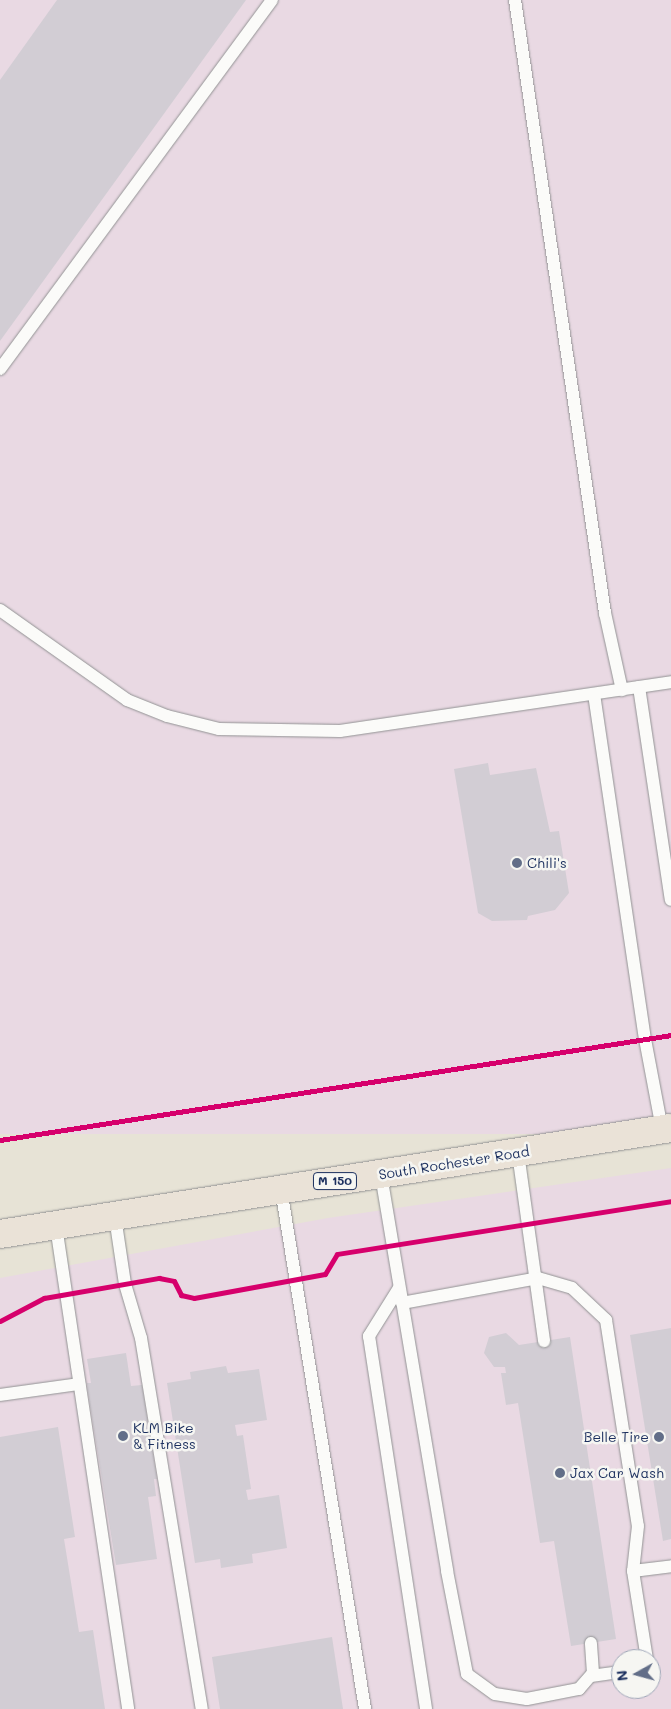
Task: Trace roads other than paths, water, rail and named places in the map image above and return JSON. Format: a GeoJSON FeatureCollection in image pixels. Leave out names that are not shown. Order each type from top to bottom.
{"type":"FeatureCollection","features":[{"type":"Feature","properties":{"kind":"main road","name":"South Rochester Road"},"geometry":{"type":"LineString","coordinates":[[0,1234],[667,1129]]}},
{"type":"Feature","properties":{"kind":"lane"},"geometry":{"type":"LineString","coordinates":[[0,369],[272,0]]}},
{"type":"Feature","properties":{"kind":"lane"},"geometry":{"type":"LineString","coordinates":[[515,0],[606,613],[622,690]]}},
{"type":"Feature","properties":{"kind":"lane"},"geometry":{"type":"LineString","coordinates":[[0,610],[127,700],[167,716],[219,729],[340,731],[671,682]]}},
{"type":"Feature","properties":{"kind":"lane"},"geometry":{"type":"LineString","coordinates":[[639,687],[671,900]]}},
{"type":"Feature","properties":{"kind":"lane"},"geometry":{"type":"LineString","coordinates":[[594,694],[645,1039],[667,1129]]}},
{"type":"Feature","properties":{"kind":"lane"},"geometry":{"type":"LineString","coordinates":[[518,1152],[538,1278],[544,1341]]}},
{"type":"Feature","properties":{"kind":"lane"},"geometry":{"type":"LineString","coordinates":[[381,1174],[446,1571],[467,1674],[495,1694],[527,1699],[579,1690],[590,1676],[591,1643]]}},
{"type":"Feature","properties":{"kind":"lane"},"geometry":{"type":"LineString","coordinates":[[281,1189],[365,1709]]}},
{"type":"Feature","properties":{"kind":"lane"},"geometry":{"type":"LineString","coordinates":[[115,1217],[126,1284],[141,1338],[202,1709]]}},
{"type":"Feature","properties":{"kind":"lane"},"geometry":{"type":"LineString","coordinates":[[56,1226],[128,1709]]}},
{"type":"Feature","properties":{"kind":"lane"},"geometry":{"type":"LineString","coordinates":[[402,1302],[538,1278],[572,1288],[606,1320],[638,1526],[633,1571],[645,1649]]}},
{"type":"Feature","properties":{"kind":"lane"},"geometry":{"type":"LineString","coordinates":[[400,1288],[369,1336],[426,1709]]}},
{"type":"Feature","properties":{"kind":"lane"},"geometry":{"type":"LineString","coordinates":[[0,1394],[79,1384]]}},
{"type":"Feature","properties":{"kind":"lane"},"geometry":{"type":"LineString","coordinates":[[633,1571],[671,1566]]}},
{"type":"Feature","properties":{"kind":"lane"},"geometry":{"type":"LineString","coordinates":[[590,1676],[611,1673]]}},
{"type":"Feature","properties":{"kind":"place","name":"Chili's"},"geometry":{"type":"Point","coordinates":[517,863]}},
{"type":"Feature","properties":{"kind":"place","name":"KLM Bike & Fitness"},"geometry":{"type":"Point","coordinates":[123,1436]}},
{"type":"Feature","properties":{"kind":"place","name":"Belle Tire"},"geometry":{"type":"Point","coordinates":[659,1437]}},
{"type":"Feature","properties":{"kind":"place","name":"Jax Car Wash"},"geometry":{"type":"Point","coordinates":[560,1473]}}]}
